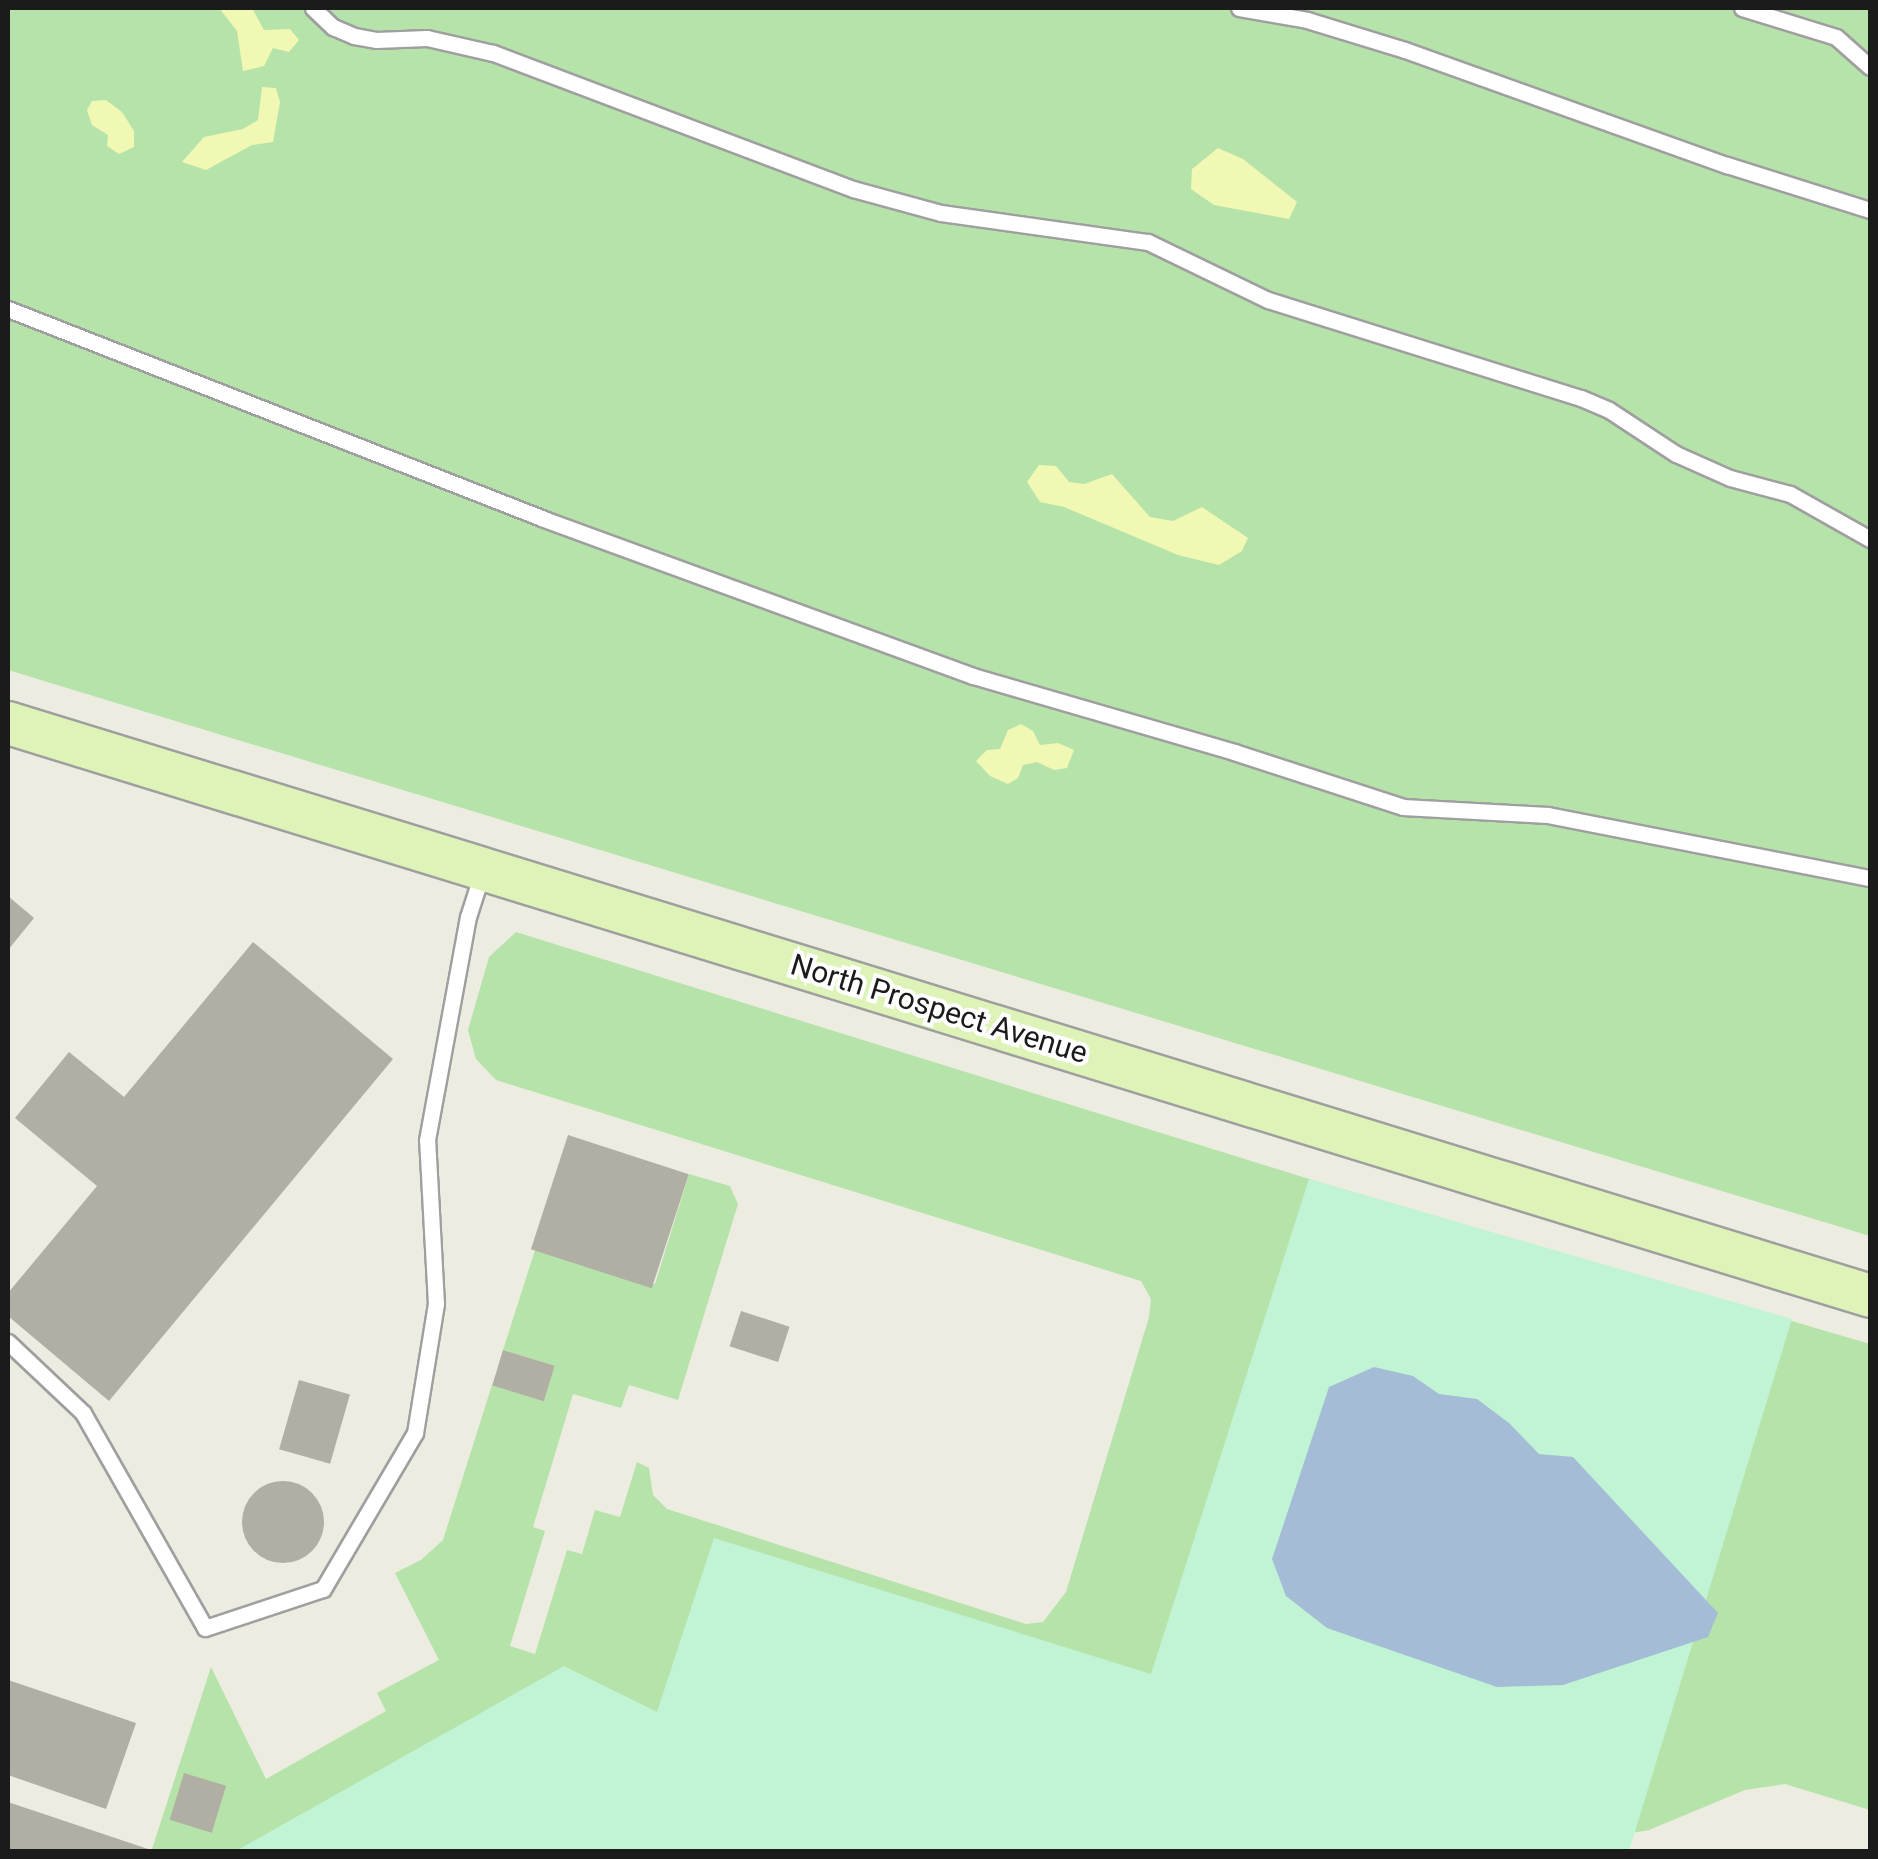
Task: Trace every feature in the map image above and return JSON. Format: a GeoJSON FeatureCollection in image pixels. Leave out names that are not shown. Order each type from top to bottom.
{"type":"FeatureCollection","features":[{"type":"Feature","properties":{"kind":"main road","name":"North Prospect Avenue"},"geometry":{"type":"LineString","coordinates":[[8,723],[1870,1296]]}},
{"type":"Feature","properties":{"kind":"lane"},"geometry":{"type":"LineString","coordinates":[[313,8],[333,27],[354,36],[376,40],[426,38],[493,53],[853,189],[941,214],[1148,242],[1268,300],[1309,309],[1450,360],[1581,398],[1609,410],[1676,454],[1730,478],[1790,494],[1870,540]]}},
{"type":"Feature","properties":{"kind":"lane"},"geometry":{"type":"LineString","coordinates":[[1239,8],[1307,20],[1405,50],[1727,165],[1870,210]]}},
{"type":"Feature","properties":{"kind":"lane"},"geometry":{"type":"LineString","coordinates":[[1742,8],[1836,37],[1870,67]]}},
{"type":"Feature","properties":{"kind":"lane"},"geometry":{"type":"LineString","coordinates":[[8,309],[562,526],[973,676],[1234,752],[1403,807],[1548,815],[1870,878]]}},
{"type":"Feature","properties":{"kind":"lane"},"geometry":{"type":"LineString","coordinates":[[8,1342],[83,1413],[204,1628],[323,1589],[414,1433],[436,1304],[427,1140],[468,917],[483,869]]}},
{"type":"Feature","properties":{"kind":"shaded area"},"geometry":{"type":"Polygon","coordinates":[[[8,8],[1870,8],[1870,1236],[8,670],[8,8]]]}},
{"type":"Feature","properties":{"kind":"shaded area"},"geometry":{"type":"Polygon","coordinates":[[[516,932],[1309,1179],[1870,1344],[1870,1810],[1785,1784],[1745,1790],[1649,1830],[1528,1851],[151,1852],[211,1667],[266,1779],[386,1711],[377,1693],[439,1660],[395,1573],[421,1560],[443,1540],[492,1385],[544,1400],[554,1366],[503,1350],[535,1250],[655,1284],[689,1174],[730,1186],[738,1204],[678,1400],[629,1385],[621,1408],[573,1394],[533,1527],[545,1531],[510,1646],[535,1654],[567,1550],[582,1554],[595,1510],[620,1517],[637,1462],[649,1468],[653,1495],[667,1509],[1026,1624],[1043,1622],[1066,1592],[1149,1317],[1151,1299],[1141,1281],[496,1080],[476,1059],[468,1030],[489,957],[516,932]]]}},
{"type":"Feature","properties":{"kind":"shaded area"},"geometry":{"type":"Polygon","coordinates":[[[1309,1179],[1792,1319],[1629,1851],[234,1852],[564,1666],[657,1712],[714,1538],[1151,1674],[1309,1179]]]}},
{"type":"Feature","properties":{"kind":"sand"},"geometry":{"type":"Polygon","coordinates":[[[219,8],[252,8],[264,30],[290,29],[299,40],[289,52],[273,48],[264,66],[243,71],[237,31],[219,8]]]}},
{"type":"Feature","properties":{"kind":"sand"},"geometry":{"type":"Polygon","coordinates":[[[262,87],[276,88],[280,102],[273,142],[252,145],[206,170],[182,162],[204,137],[243,129],[258,120],[262,87]]]}},
{"type":"Feature","properties":{"kind":"sand"},"geometry":{"type":"Polygon","coordinates":[[[106,100],[122,112],[134,131],[134,147],[119,154],[107,146],[108,135],[92,125],[87,110],[92,101],[106,100]]]}},
{"type":"Feature","properties":{"kind":"sand"},"geometry":{"type":"Polygon","coordinates":[[[1218,148],[1243,159],[1297,202],[1289,219],[1214,205],[1191,189],[1192,169],[1218,148]]]}},
{"type":"Feature","properties":{"kind":"sand"},"geometry":{"type":"Polygon","coordinates":[[[1039,465],[1056,466],[1069,482],[1084,484],[1112,474],[1150,517],[1173,521],[1202,507],[1248,538],[1242,551],[1219,565],[1178,555],[1064,507],[1040,502],[1027,482],[1039,465]]]}},
{"type":"Feature","properties":{"kind":"sand"},"geometry":{"type":"Polygon","coordinates":[[[1021,724],[1033,731],[1040,745],[1058,743],[1074,750],[1067,768],[1054,770],[1037,762],[1023,765],[1018,778],[1008,784],[990,776],[976,761],[987,750],[1000,749],[1008,730],[1021,724]]]}},
{"type":"Feature","properties":{"kind":"water"},"geometry":{"type":"Polygon","coordinates":[[[1374,1367],[1413,1376],[1439,1394],[1477,1399],[1509,1423],[1539,1454],[1573,1457],[1718,1613],[1708,1637],[1563,1685],[1497,1687],[1327,1628],[1286,1596],[1272,1559],[1329,1387],[1374,1367]]]}},
{"type":"Feature","properties":{"kind":"building"},"geometry":{"type":"Polygon","coordinates":[[[8,896],[34,918],[8,950],[8,896]]]}},
{"type":"Feature","properties":{"kind":"building"},"geometry":{"type":"Polygon","coordinates":[[[253,942],[393,1059],[109,1401],[8,1316],[8,1293],[97,1186],[15,1118],[69,1052],[124,1097],[253,942]]]}},
{"type":"Feature","properties":{"kind":"building"},"geometry":{"type":"Polygon","coordinates":[[[568,1135],[689,1174],[652,1288],[531,1249],[568,1135]]]}},
{"type":"Feature","properties":{"kind":"building"},"geometry":{"type":"Polygon","coordinates":[[[741,1311],[790,1327],[778,1362],[730,1346],[741,1311]]]}},
{"type":"Feature","properties":{"kind":"building"},"geometry":{"type":"Polygon","coordinates":[[[503,1350],[555,1366],[544,1401],[492,1385],[503,1350]]]}},
{"type":"Feature","properties":{"kind":"building"},"geometry":{"type":"Polygon","coordinates":[[[299,1380],[350,1395],[330,1464],[279,1449],[299,1380]]]}},
{"type":"Feature","properties":{"kind":"building"},"geometry":{"type":"Polygon","coordinates":[[[283,1481],[299,1484],[312,1493],[321,1506],[321,1538],[312,1551],[299,1560],[283,1563],[267,1560],[254,1551],[245,1538],[242,1522],[245,1506],[254,1493],[267,1484],[283,1481]]]}},
{"type":"Feature","properties":{"kind":"building"},"geometry":{"type":"Polygon","coordinates":[[[8,1680],[136,1723],[106,1809],[8,1775],[8,1680]]]}},
{"type":"Feature","properties":{"kind":"building"},"geometry":{"type":"Polygon","coordinates":[[[184,1773],[226,1786],[212,1833],[170,1820],[184,1773]]]}},
{"type":"Feature","properties":{"kind":"building"},"geometry":{"type":"Polygon","coordinates":[[[8,1802],[154,1851],[154,1852],[8,1852],[8,1802]]]}}]}
